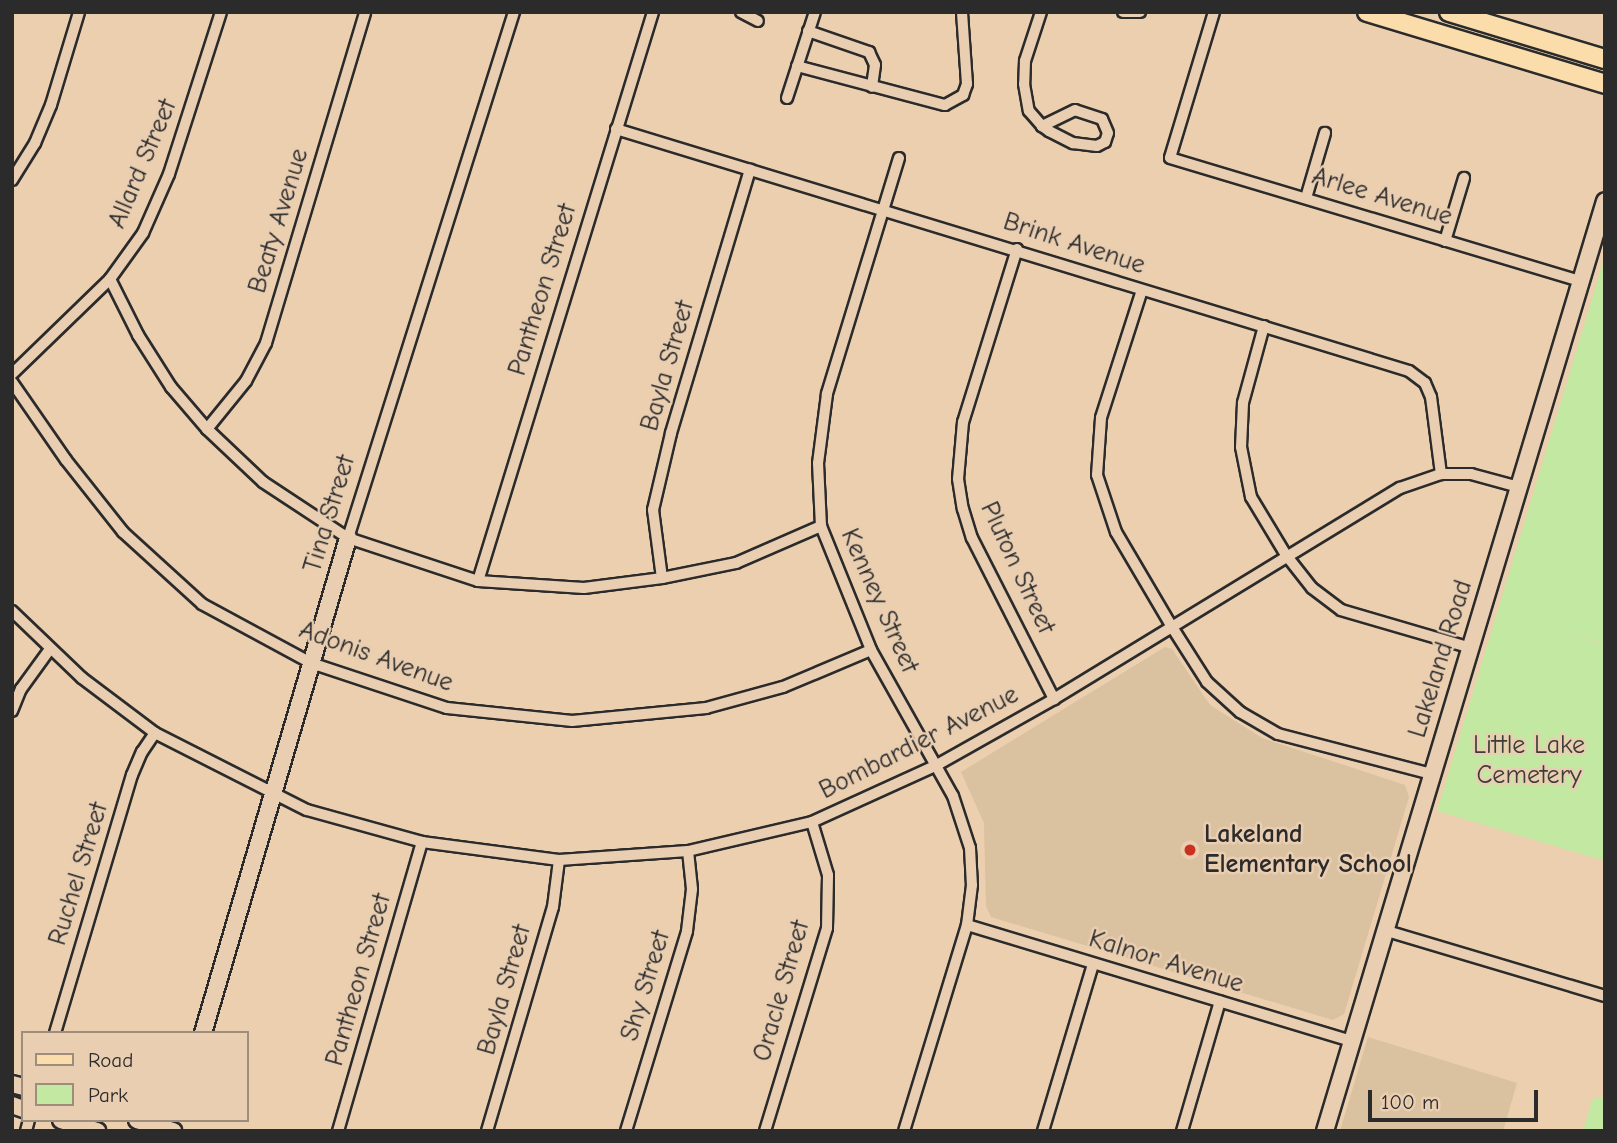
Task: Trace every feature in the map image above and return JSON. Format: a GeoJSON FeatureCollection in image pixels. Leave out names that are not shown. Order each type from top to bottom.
{"type":"FeatureCollection","features":[{"type":"Feature","properties":{"kind":"main road"},"geometry":{"type":"LineString","coordinates":[[1367,12],[1605,84]]}},
{"type":"Feature","properties":{"kind":"main road"},"geometry":{"type":"LineString","coordinates":[[1449,12],[1605,59]]}},
{"type":"Feature","properties":{"kind":"street"},"geometry":{"type":"LineString","coordinates":[[12,180],[35,143],[51,105],[79,12]]}},
{"type":"Feature","properties":{"kind":"street","name":"Allard Street"},"geometry":{"type":"LineString","coordinates":[[12,374],[110,279],[143,233],[169,174],[221,12]]}},
{"type":"Feature","properties":{"kind":"street","name":"Beaty Avenue"},"geometry":{"type":"LineString","coordinates":[[208,429],[246,381],[266,343],[365,12]]}},
{"type":"Feature","properties":{"kind":"street","name":"Tina Street"},"geometry":{"type":"LineString","coordinates":[[204,1031],[348,538],[513,12]]}},
{"type":"Feature","properties":{"kind":"street","name":"Pantheon Street"},"geometry":{"type":"LineString","coordinates":[[478,581],[653,12]]}},
{"type":"Feature","properties":{"kind":"street"},"geometry":{"type":"LineString","coordinates":[[741,12],[758,21]]}},
{"type":"Feature","properties":{"kind":"street"},"geometry":{"type":"LineString","coordinates":[[787,98],[815,12]]}},
{"type":"Feature","properties":{"kind":"street"},"geometry":{"type":"LineString","coordinates":[[797,66],[945,105],[963,94],[968,71],[962,12]]}},
{"type":"Feature","properties":{"kind":"street"},"geometry":{"type":"LineString","coordinates":[[1041,12],[1034,27],[1024,72],[1029,111],[1042,126],[1061,138],[1089,146],[1101,145],[1108,133],[1102,119],[1075,110],[1042,126]]}},
{"type":"Feature","properties":{"kind":"street"},"geometry":{"type":"LineString","coordinates":[[1123,12],[1140,12]]}},
{"type":"Feature","properties":{"kind":"street","name":"Arlee Avenue"},"geometry":{"type":"LineString","coordinates":[[1214,12],[1170,158],[1580,281]]}},
{"type":"Feature","properties":{"kind":"street"},"geometry":{"type":"LineString","coordinates":[[808,31],[869,52],[876,65],[872,87]]}},
{"type":"Feature","properties":{"kind":"street","name":"Brink Avenue"},"geometry":{"type":"LineString","coordinates":[[616,129],[883,208],[1409,371],[1425,383],[1431,397],[1441,474]]}},
{"type":"Feature","properties":{"kind":"street"},"geometry":{"type":"LineString","coordinates":[[1306,198],[1325,133]]}},
{"type":"Feature","properties":{"kind":"street","name":"Kenney Street"},"geometry":{"type":"LineString","coordinates":[[899,158],[827,394],[818,463],[821,526],[870,650],[937,765],[962,818],[970,848],[972,885],[967,925],[904,1131]]}},
{"type":"Feature","properties":{"kind":"street","name":"Bayla Street"},"geometry":{"type":"LineString","coordinates":[[662,578],[653,510],[671,433],[750,170]]}},
{"type":"Feature","properties":{"kind":"street"},"geometry":{"type":"LineString","coordinates":[[1446,241],[1464,178]]}},
{"type":"Feature","properties":{"kind":"street","name":"Lakeland Road"},"geometry":{"type":"LineString","coordinates":[[1325,1131],[1605,201]]}},
{"type":"Feature","properties":{"kind":"street","name":"Pluton Street"},"geometry":{"type":"LineString","coordinates":[[1017,249],[963,422],[958,479],[972,538],[1054,699]]}},
{"type":"Feature","properties":{"kind":"street"},"geometry":{"type":"LineString","coordinates":[[110,279],[138,335],[171,387],[208,429],[263,482],[348,538],[478,581],[584,588],[662,578],[736,563],[821,526]]}},
{"type":"Feature","properties":{"kind":"street"},"geometry":{"type":"LineString","coordinates":[[1142,290],[1101,418],[1097,475],[1116,531],[1172,627],[1207,682],[1240,712],[1278,734],[1432,774]]}},
{"type":"Feature","properties":{"kind":"street"},"geometry":{"type":"LineString","coordinates":[[1264,326],[1243,402],[1241,447],[1251,497],[1286,555],[1312,589],[1340,610],[1471,648]]}},
{"type":"Feature","properties":{"kind":"street","name":"Adonis Avenue"},"geometry":{"type":"LineString","coordinates":[[12,382],[66,460],[123,532],[202,604],[311,663],[447,708],[572,721],[706,708],[783,687],[870,650]]}},
{"type":"Feature","properties":{"kind":"street","name":"Bombardier Avenue"},"geometry":{"type":"LineString","coordinates":[[12,611],[82,678],[155,733],[307,810],[422,842],[559,860],[688,851],[812,822],[937,765],[1054,699],[1286,555],[1400,488],[1441,474],[1471,474],[1519,487]]}},
{"type":"Feature","properties":{"kind":"street"},"geometry":{"type":"LineString","coordinates":[[12,711],[20,689],[50,649]]}},
{"type":"Feature","properties":{"kind":"street","name":"Ruchel Street"},"geometry":{"type":"LineString","coordinates":[[56,1031],[132,775],[142,752],[155,733]]}},
{"type":"Feature","properties":{"kind":"street","name":"Oracle Street"},"geometry":{"type":"LineString","coordinates":[[765,1131],[827,928],[828,875],[812,822]]}},
{"type":"Feature","properties":{"kind":"street","name":"Pantheon Street"},"geometry":{"type":"LineString","coordinates":[[338,1131],[422,842]]}},
{"type":"Feature","properties":{"kind":"street","name":"Shy Street"},"geometry":{"type":"LineString","coordinates":[[626,1131],[687,931],[692,889],[688,851]]}},
{"type":"Feature","properties":{"kind":"street","name":"Bayla Street"},"geometry":{"type":"LineString","coordinates":[[487,1131],[553,906],[559,860]]}},
{"type":"Feature","properties":{"kind":"street","name":"Kalnor Avenue"},"geometry":{"type":"LineString","coordinates":[[967,925],[1352,1041]]}},
{"type":"Feature","properties":{"kind":"street"},"geometry":{"type":"LineString","coordinates":[[1387,931],[1605,996]]}},
{"type":"Feature","properties":{"kind":"street"},"geometry":{"type":"LineString","coordinates":[[1043,1131],[1093,964]]}},
{"type":"Feature","properties":{"kind":"street"},"geometry":{"type":"LineString","coordinates":[[1182,1131],[1220,1001]]}},
{"type":"Feature","properties":{"kind":"street"},"geometry":{"type":"LineString","coordinates":[[68,1122],[97,1131]]}},
{"type":"Feature","properties":{"kind":"street"},"geometry":{"type":"LineString","coordinates":[[144,1122],[174,1131]]}},
{"type":"Feature","properties":{"kind":"shaded area","name":"Lakeland Elementary School"},"geometry":{"type":"Polygon","coordinates":[[[1165,647],[1172,649],[1210,705],[1262,738],[1405,785],[1409,797],[1344,1014],[1333,1020],[991,917],[986,906],[984,823],[961,772],[1165,647]]]}},
{"type":"Feature","properties":{"kind":"shaded area"},"geometry":{"type":"Polygon","coordinates":[[[1368,1037],[1517,1083],[1503,1131],[1340,1131],[1368,1037]]]}},
{"type":"Feature","properties":{"kind":"green space","name":"Little Lake Cemetery"},"geometry":{"type":"Polygon","coordinates":[[[1605,256],[1605,644],[1565,633],[1605,645],[1605,861],[1437,811],[1605,256]]]}},
{"type":"Feature","properties":{"kind":"green space"},"geometry":{"type":"Polygon","coordinates":[[[1597,1097],[1605,1099],[1605,1131],[1583,1131],[1592,1100],[1597,1097]]]}},
{"type":"Feature","properties":{"kind":"place","name":"Lakeland Elementary School"},"geometry":{"type":"Point","coordinates":[1190,850]}}]}
